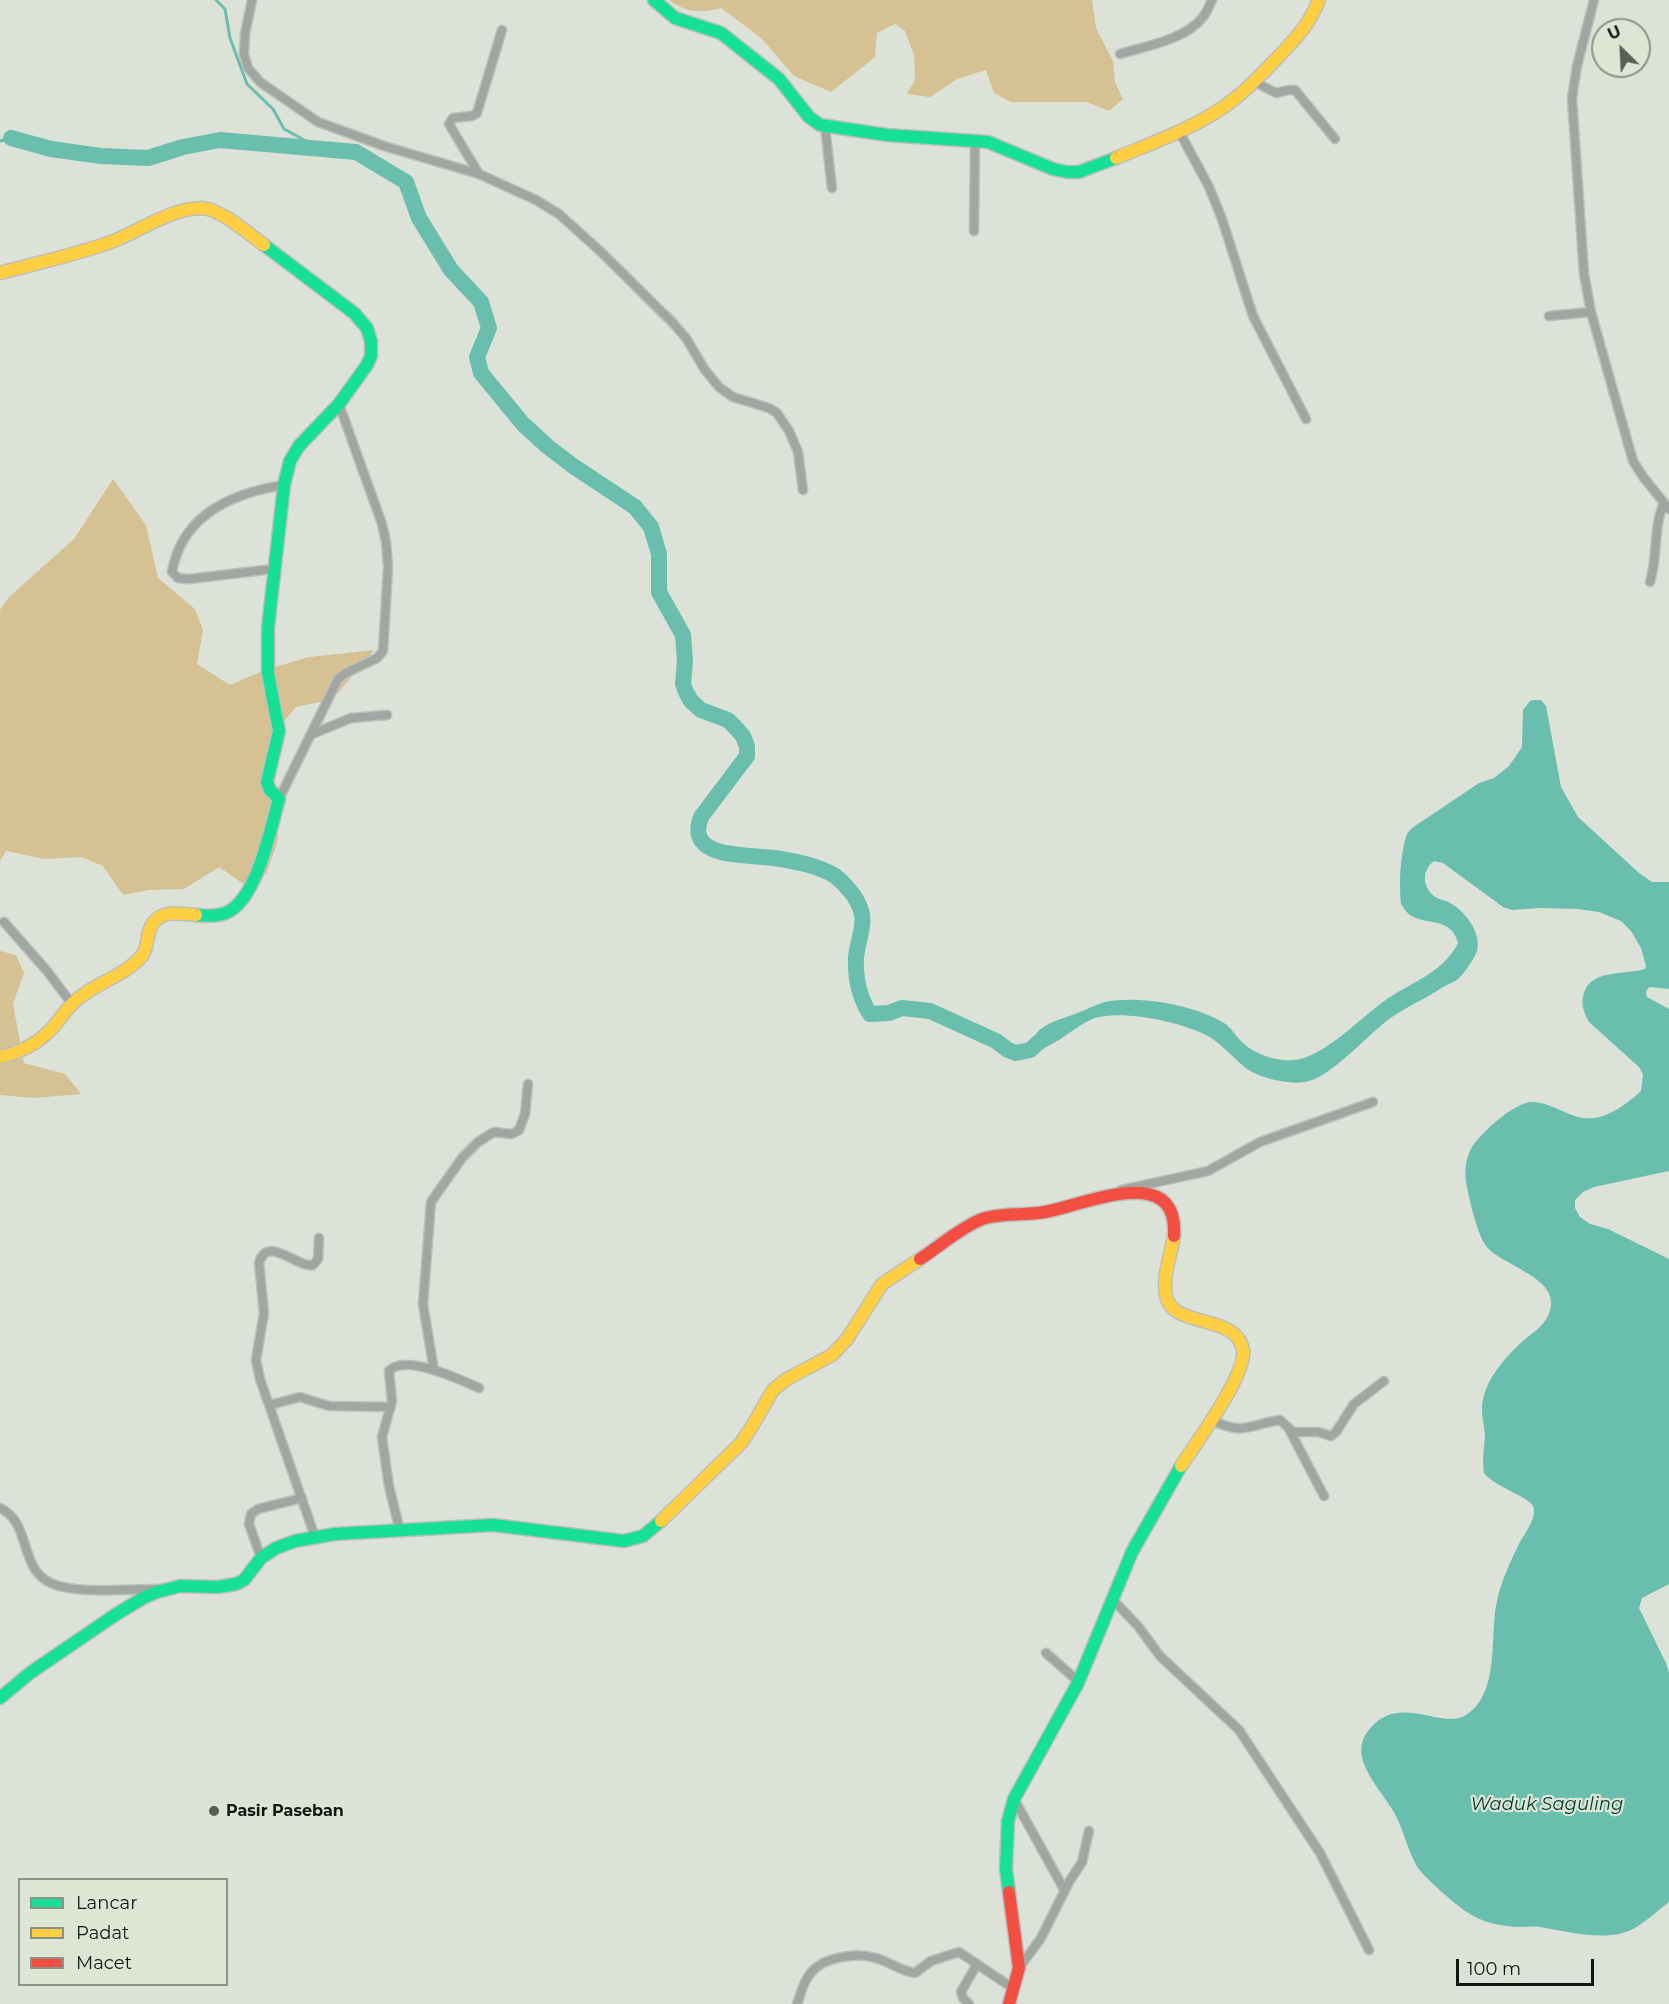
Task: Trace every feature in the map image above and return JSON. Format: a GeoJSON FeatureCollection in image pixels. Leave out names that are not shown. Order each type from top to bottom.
{"type":"FeatureCollection","features":[{"type":"Feature","properties":{"kind":"street"},"geometry":{"type":"LineString","coordinates":[[252,0],[244,41],[245,59],[251,72],[271,91],[318,122],[384,146],[479,174],[537,200],[559,214],[673,323],[686,338],[705,370],[719,387],[733,397],[769,408],[777,413],[789,431],[798,452],[803,490]]}},
{"type":"Feature","properties":{"kind":"street"},"geometry":{"type":"LineString","coordinates":[[654,0],[664,11],[675,18],[721,33],[778,79],[813,121],[825,127],[887,135],[993,143],[1053,169],[1074,172],[1108,161],[1179,131],[1224,107],[1255,82],[1304,30],[1319,0]]}},
{"type":"Feature","properties":{"kind":"street"},"geometry":{"type":"LineString","coordinates":[[1120,54],[1186,31],[1202,19],[1212,0]]}},
{"type":"Feature","properties":{"kind":"street"},"geometry":{"type":"LineString","coordinates":[[1594,0],[1574,80],[1572,107],[1584,274],[1591,312],[1633,461],[1667,506],[1658,522],[1656,556],[1650,582]]}},
{"type":"Feature","properties":{"kind":"street"},"geometry":{"type":"LineString","coordinates":[[479,174],[449,124],[453,118],[472,116],[477,113],[502,30]]}},
{"type":"Feature","properties":{"kind":"street"},"geometry":{"type":"LineString","coordinates":[[1255,82],[1276,93],[1295,90],[1335,139]]}},
{"type":"Feature","properties":{"kind":"street"},"geometry":{"type":"LineString","coordinates":[[825,127],[832,188]]}},
{"type":"Feature","properties":{"kind":"street"},"geometry":{"type":"LineString","coordinates":[[1179,131],[1209,187],[1222,219],[1253,316],[1306,418]]}},
{"type":"Feature","properties":{"kind":"street"},"geometry":{"type":"LineString","coordinates":[[975,141],[975,231]]}},
{"type":"Feature","properties":{"kind":"street"},"geometry":{"type":"LineString","coordinates":[[0,273],[112,241],[189,209],[203,208],[213,211],[265,244],[364,322],[371,341],[371,356],[339,404],[298,446],[290,461],[284,485],[268,628],[268,673],[279,731],[267,782],[270,790],[279,799]]}},
{"type":"Feature","properties":{"kind":"street"},"geometry":{"type":"LineString","coordinates":[[1549,316],[1591,312]]}},
{"type":"Feature","properties":{"kind":"street"},"geometry":{"type":"LineString","coordinates":[[0,1057],[21,1052],[39,1042],[72,1004],[86,993],[123,972],[142,957],[147,948],[150,928],[158,917],[170,913],[212,916],[228,912],[238,904],[248,890],[262,856],[279,799],[338,680],[346,673],[379,656],[383,650],[388,576],[386,542],[339,404]]}},
{"type":"Feature","properties":{"kind":"street"},"geometry":{"type":"LineString","coordinates":[[273,568],[189,579],[178,578],[172,572],[183,540],[192,527],[212,510],[243,494],[284,485]]}},
{"type":"Feature","properties":{"kind":"street"},"geometry":{"type":"LineString","coordinates":[[310,735],[351,718],[387,715]]}},
{"type":"Feature","properties":{"kind":"street"},"geometry":{"type":"LineString","coordinates":[[3,922],[47,971],[72,1004]]}},
{"type":"Feature","properties":{"kind":"street"},"geometry":{"type":"LineString","coordinates":[[434,1370],[423,1304],[429,1207],[438,1189],[473,1146],[492,1133],[512,1134],[520,1129],[525,1113],[528,1084]]}},
{"type":"Feature","properties":{"kind":"street"},"geometry":{"type":"LineString","coordinates":[[0,1508],[9,1512],[15,1519],[32,1565],[46,1581],[68,1588],[166,1589],[189,1585],[236,1585],[244,1581],[261,1558],[276,1548],[315,1537],[494,1525],[621,1541],[640,1537],[662,1520],[743,1440],[757,1421],[768,1397],[778,1386],[792,1376],[826,1360],[846,1341],[875,1293],[887,1280],[980,1220],[1044,1213],[1106,1196],[1139,1184],[1209,1171],[1260,1142],[1372,1102]]}},
{"type":"Feature","properties":{"kind":"street"},"geometry":{"type":"LineString","coordinates":[[1009,2004],[1019,1968],[1006,1869],[1008,1821],[1014,1799],[1079,1682],[1140,1535],[1241,1367],[1243,1354],[1234,1335],[1225,1328],[1183,1314],[1168,1303],[1166,1286],[1175,1231],[1168,1205],[1150,1194],[1106,1196]]}},
{"type":"Feature","properties":{"kind":"street"},"geometry":{"type":"LineString","coordinates":[[315,1537],[260,1379],[256,1360],[264,1313],[259,1260],[269,1252],[279,1251],[300,1264],[313,1265],[318,1259],[319,1238]]}},
{"type":"Feature","properties":{"kind":"street"},"geometry":{"type":"LineString","coordinates":[[400,1531],[389,1486],[382,1437],[391,1407],[392,1395],[388,1374],[391,1368],[404,1366],[434,1370],[479,1388]]}},
{"type":"Feature","properties":{"kind":"street"},"geometry":{"type":"LineString","coordinates":[[1210,1420],[1235,1429],[1250,1428],[1280,1420],[1294,1433],[1318,1432],[1332,1435],[1354,1404],[1384,1381]]}},
{"type":"Feature","properties":{"kind":"street"},"geometry":{"type":"LineString","coordinates":[[270,1405],[300,1397],[329,1406],[391,1407]]}},
{"type":"Feature","properties":{"kind":"street"},"geometry":{"type":"LineString","coordinates":[[1289,1429],[1324,1496]]}},
{"type":"Feature","properties":{"kind":"street"},"geometry":{"type":"LineString","coordinates":[[261,1558],[249,1524],[251,1514],[258,1509],[302,1498]]}},
{"type":"Feature","properties":{"kind":"street"},"geometry":{"type":"LineString","coordinates":[[0,1698],[33,1670],[123,1612],[166,1589]]}},
{"type":"Feature","properties":{"kind":"street"},"geometry":{"type":"LineString","coordinates":[[1112,1599],[1138,1626],[1160,1656],[1239,1730],[1320,1853],[1369,1950]]}},
{"type":"Feature","properties":{"kind":"street"},"geometry":{"type":"LineString","coordinates":[[1046,1653],[1079,1682]]}},
{"type":"Feature","properties":{"kind":"street"},"geometry":{"type":"LineString","coordinates":[[1014,1799],[1065,1891]]}},
{"type":"Feature","properties":{"kind":"street"},"geometry":{"type":"LineString","coordinates":[[1019,1968],[1041,1938],[1084,1857],[1089,1831]]}},
{"type":"Feature","properties":{"kind":"street"},"geometry":{"type":"LineString","coordinates":[[797,2004],[809,1974],[818,1966],[830,1960],[864,1955],[915,1973],[926,1963],[957,1952],[1014,1989]]}},
{"type":"Feature","properties":{"kind":"street"},"geometry":{"type":"LineString","coordinates":[[969,2004],[961,1992],[977,1964]]}},
{"type":"Feature","properties":{"kind":"shaded area"},"geometry":{"type":"Polygon","coordinates":[[[669,0],[1092,0],[1096,28],[1113,61],[1115,82],[1123,99],[1109,111],[1087,102],[1011,102],[994,93],[986,70],[957,79],[930,97],[907,94],[915,80],[914,55],[905,31],[895,24],[877,33],[875,57],[831,92],[794,76],[761,38],[721,8],[707,11],[687,10],[669,0]]]}},
{"type":"Feature","properties":{"kind":"shaded area"},"geometry":{"type":"Polygon","coordinates":[[[113,479],[146,525],[158,578],[195,609],[203,630],[197,664],[230,685],[265,670],[309,657],[374,650],[333,699],[296,707],[275,732],[265,786],[277,817],[278,840],[267,872],[252,890],[219,867],[184,889],[149,890],[123,895],[103,866],[81,857],[44,859],[6,851],[0,861],[0,610],[9,597],[74,539],[113,479]]]}},
{"type":"Feature","properties":{"kind":"shaded area"},"geometry":{"type":"Polygon","coordinates":[[[0,951],[16,955],[24,973],[13,1004],[24,1063],[65,1074],[81,1094],[33,1098],[0,1095],[0,951]]]}},
{"type":"Feature","properties":{"kind":"water","name":"Waduk Saguling"},"geometry":{"type":"Polygon","coordinates":[[[1541,700],[1546,706],[1561,787],[1578,817],[1639,873],[1652,882],[1669,882],[1669,989],[1649,987],[1646,992],[1647,997],[1669,1009],[1669,1171],[1594,1187],[1583,1192],[1575,1200],[1575,1208],[1580,1217],[1590,1224],[1608,1229],[1669,1259],[1669,1584],[1642,1598],[1639,1608],[1669,1673],[1669,1902],[1633,1929],[1598,1936],[1537,1927],[1499,1925],[1484,1921],[1465,1911],[1447,1897],[1418,1868],[1395,1814],[1367,1771],[1361,1749],[1366,1734],[1378,1721],[1391,1714],[1404,1712],[1456,1719],[1466,1715],[1477,1705],[1489,1678],[1499,1594],[1512,1559],[1531,1524],[1534,1509],[1527,1500],[1496,1483],[1484,1473],[1483,1399],[1496,1371],[1516,1347],[1544,1322],[1551,1306],[1550,1296],[1545,1287],[1526,1272],[1494,1254],[1480,1236],[1468,1193],[1466,1167],[1472,1147],[1483,1134],[1508,1112],[1525,1103],[1541,1103],[1578,1117],[1594,1118],[1613,1111],[1641,1091],[1643,1074],[1639,1067],[1589,1022],[1582,1002],[1585,990],[1596,979],[1645,969],[1641,948],[1631,931],[1621,921],[1599,912],[1540,908],[1512,910],[1503,907],[1443,863],[1434,861],[1425,875],[1428,890],[1437,898],[1456,907],[1471,923],[1478,944],[1474,958],[1457,979],[1392,1017],[1338,1064],[1315,1079],[1298,1083],[1262,1076],[1246,1069],[1206,1035],[1154,1019],[1124,1015],[1099,1017],[1048,1045],[1041,1044],[1036,1034],[1050,1023],[1102,1003],[1134,1000],[1166,1003],[1198,1011],[1227,1025],[1248,1047],[1274,1058],[1294,1060],[1306,1057],[1330,1044],[1377,1006],[1427,976],[1445,962],[1458,943],[1455,934],[1450,929],[1444,925],[1416,918],[1409,914],[1401,904],[1400,870],[1407,835],[1415,826],[1479,783],[1494,778],[1509,766],[1522,747],[1523,710],[1530,701],[1541,700]]]}},
{"type":"Feature","properties":{"kind":"waterway"},"geometry":{"type":"LineString","coordinates":[[216,0],[225,9],[230,38],[247,84],[273,109],[284,129],[319,148]]}},
{"type":"Feature","properties":{"kind":"waterway"},"geometry":{"type":"LineString","coordinates":[[0,141],[11,138]]}},
{"type":"Feature","properties":{"kind":"waterway"},"geometry":{"type":"LineString","coordinates":[[11,138],[51,149],[101,156],[148,158],[183,147],[220,140],[356,152],[406,182],[419,218],[451,270],[481,302],[489,328],[477,357],[481,373],[523,424],[547,446],[635,507],[651,527],[659,554],[659,592],[683,635],[685,661],[683,684],[686,692],[691,701],[701,710],[728,720],[743,736],[747,746],[747,756],[701,817],[698,831],[702,841],[710,848],[735,855],[774,858],[813,866],[828,872],[843,883],[859,904],[861,912],[862,926],[856,957],[856,972],[860,994],[870,1014],[889,1013],[902,1008],[930,1011],[996,1041],[1016,1053],[1030,1050],[1058,1031]]}},
{"type":"Feature","properties":{"kind":"traffic: fast"},"geometry":{"type":"LineString","coordinates":[[654,0],[675,18],[721,33],[779,79],[809,117],[820,125],[887,135],[988,142],[1053,169],[1067,172],[1079,172],[1116,158]]}},
{"type":"Feature","properties":{"kind":"traffic: fast"},"geometry":{"type":"LineString","coordinates":[[196,915],[220,915],[238,904],[255,877],[267,844],[279,799],[270,790],[267,782],[279,731],[268,673],[268,628],[284,485],[290,461],[299,446],[339,404],[371,356],[371,341],[367,328],[354,313],[264,245]]}},
{"type":"Feature","properties":{"kind":"traffic: fast"},"geometry":{"type":"LineString","coordinates":[[1009,1892],[1006,1869],[1008,1821],[1014,1799],[1078,1683],[1132,1552],[1181,1466]]}},
{"type":"Feature","properties":{"kind":"traffic: fast"},"geometry":{"type":"LineString","coordinates":[[0,1698],[30,1673],[143,1598],[180,1586],[218,1587],[236,1584],[244,1580],[261,1558],[276,1548],[295,1541],[335,1534],[493,1525],[624,1541],[643,1536],[661,1521]]}},
{"type":"Feature","properties":{"kind":"traffic: slow"},"geometry":{"type":"LineString","coordinates":[[1116,158],[1186,129],[1232,101],[1260,76],[1297,37],[1307,24],[1319,0]]}},
{"type":"Feature","properties":{"kind":"traffic: slow"},"geometry":{"type":"LineString","coordinates":[[0,273],[97,247],[166,216],[189,209],[201,208],[217,212],[264,245]]}},
{"type":"Feature","properties":{"kind":"traffic: slow"},"geometry":{"type":"LineString","coordinates":[[0,1057],[37,1042],[86,992],[134,964],[144,953],[150,928],[160,917],[175,913],[196,915]]}},
{"type":"Feature","properties":{"kind":"traffic: slow"},"geometry":{"type":"LineString","coordinates":[[1174,1236],[1165,1284],[1167,1299],[1173,1308],[1182,1314],[1230,1331],[1238,1339],[1243,1350],[1242,1361],[1229,1391],[1181,1466]]}},
{"type":"Feature","properties":{"kind":"traffic: slow"},"geometry":{"type":"LineString","coordinates":[[661,1521],[741,1443],[773,1390],[787,1379],[832,1355],[847,1339],[882,1284],[920,1259]]}},
{"type":"Feature","properties":{"kind":"traffic: jam"},"geometry":{"type":"LineString","coordinates":[[920,1259],[958,1232],[982,1219],[1045,1212],[1126,1193],[1146,1194],[1161,1200],[1171,1213],[1174,1236]]}},
{"type":"Feature","properties":{"kind":"traffic: jam"},"geometry":{"type":"LineString","coordinates":[[1009,1892],[1019,1968],[1009,2004]]}},
{"type":"Feature","properties":{"kind":"place","name":"Pasir Paseban"},"geometry":{"type":"Point","coordinates":[214,1811]}}]}
